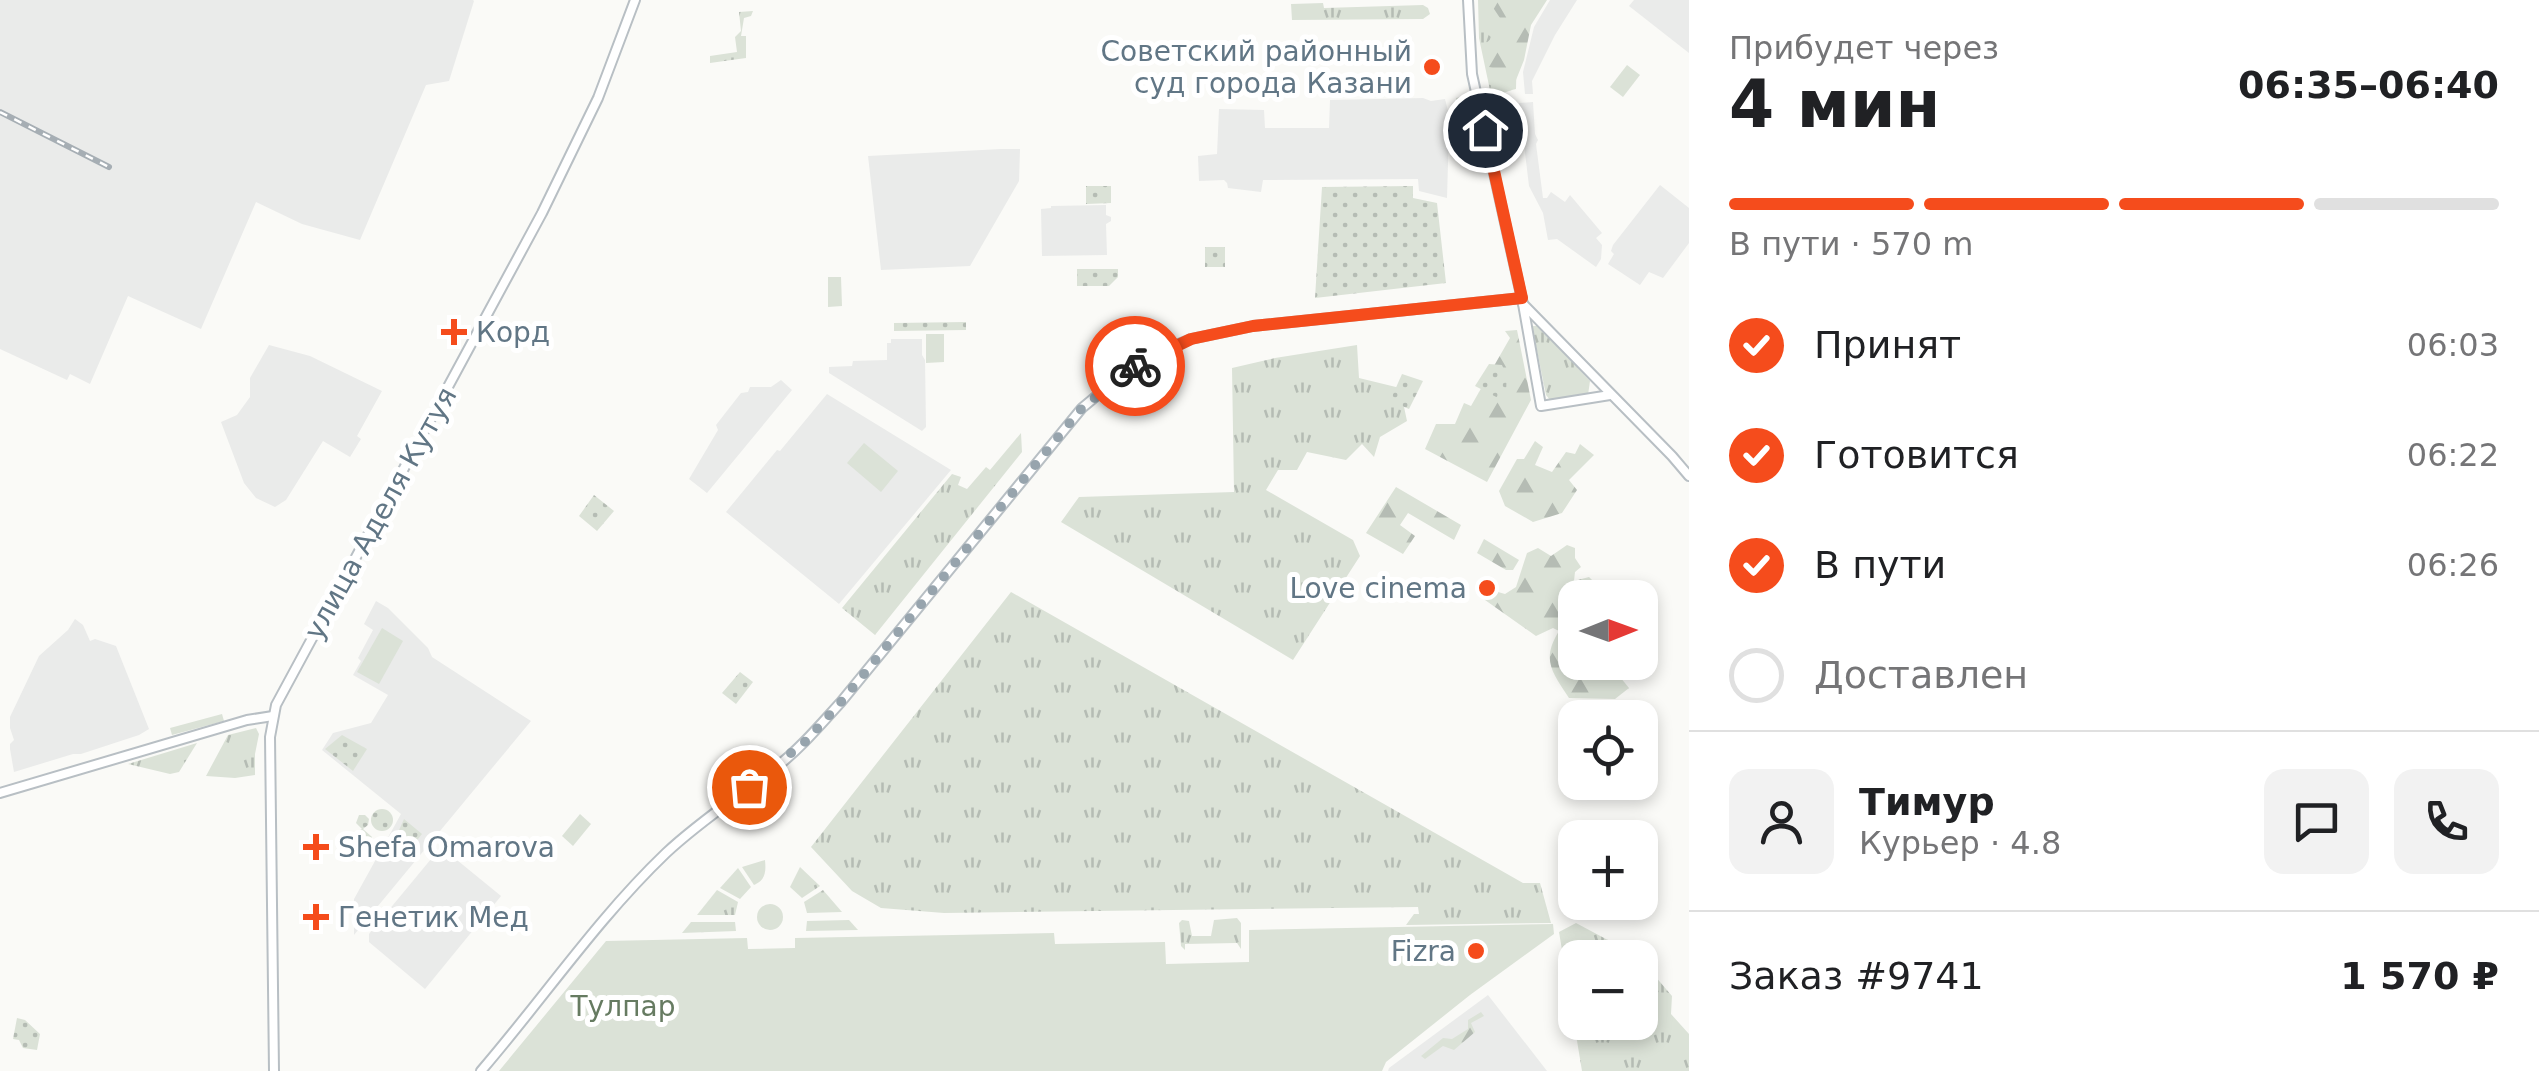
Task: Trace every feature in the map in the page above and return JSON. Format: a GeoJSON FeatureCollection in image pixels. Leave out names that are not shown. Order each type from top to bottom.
{"type":"FeatureCollection","features":[{"type":"Feature","properties":{"kind":"main road","name":"улица Аделя Кутуя"},"geometry":{"type":"LineString","coordinates":[[273,716],[281,693],[570,159],[635,0]]}},
{"type":"Feature","properties":{"kind":"main road"},"geometry":{"type":"LineString","coordinates":[[1468,0],[1472,74],[1541,406],[1610,394]]}},
{"type":"Feature","properties":{"kind":"main road"},"geometry":{"type":"LineString","coordinates":[[1522,301],[1689,476]]}},
{"type":"Feature","properties":{"kind":"main road"},"geometry":{"type":"LineString","coordinates":[[482,1071],[664,854],[806,741],[1082,408],[1129,369],[1191,339],[1253,326],[1522,301]]}},
{"type":"Feature","properties":{"kind":"main road"},"geometry":{"type":"LineString","coordinates":[[1587,398],[1595,379]]}},
{"type":"Feature","properties":{"kind":"main road"},"geometry":{"type":"LineString","coordinates":[[0,793],[247,720],[273,716],[270,778],[274,1071]]}},
{"type":"Feature","properties":{"kind":"shaded area"},"geometry":{"type":"Polygon","coordinates":[[[0,0],[474,1],[449,81],[426,85],[360,240],[302,224],[256,202],[201,329],[128,296],[90,384],[70,374],[67,380],[0,349],[0,0]]]}},
{"type":"Feature","properties":{"kind":"shaded area"},"geometry":{"type":"Polygon","coordinates":[[[1550,0],[1577,0],[1532,81],[1533,94],[1525,94],[1523,72],[1534,27],[1550,0]]]}},
{"type":"Feature","properties":{"kind":"shaded area"},"geometry":{"type":"Polygon","coordinates":[[[1634,0],[1689,0],[1689,53],[1629,6],[1634,0]]]}},
{"type":"Feature","properties":{"kind":"shaded area"},"geometry":{"type":"Polygon","coordinates":[[[1445,99],[1449,115],[1445,116],[1449,129],[1447,198],[1419,191],[1418,179],[1263,180],[1261,192],[1228,188],[1224,180],[1199,181],[1198,156],[1217,154],[1219,109],[1264,110],[1265,128],[1329,128],[1330,100],[1445,99]]]}},
{"type":"Feature","properties":{"kind":"shaded area"},"geometry":{"type":"Polygon","coordinates":[[[1533,102],[1543,198],[1551,192],[1565,202],[1570,195],[1602,233],[1596,238],[1602,245],[1596,267],[1557,239],[1548,240],[1543,213],[1529,186],[1519,103],[1533,102]]]}},
{"type":"Feature","properties":{"kind":"shaded area"},"geometry":{"type":"Polygon","coordinates":[[[1020,149],[1019,181],[970,266],[881,270],[868,156],[1020,149]]]}},
{"type":"Feature","properties":{"kind":"shaded area"},"geometry":{"type":"Polygon","coordinates":[[[1660,185],[1689,208],[1689,243],[1663,278],[1649,272],[1640,285],[1608,264],[1614,254],[1613,245],[1660,185]]]}},
{"type":"Feature","properties":{"kind":"shaded area"},"geometry":{"type":"Polygon","coordinates":[[[1106,205],[1106,215],[1111,217],[1106,224],[1107,255],[1042,256],[1041,209],[1106,205]]]}},
{"type":"Feature","properties":{"kind":"shaded area"},"geometry":{"type":"Polygon","coordinates":[[[891,339],[922,339],[926,427],[922,431],[829,373],[829,367],[852,366],[853,361],[887,360],[887,343],[891,339]]]}},
{"type":"Feature","properties":{"kind":"shaded area"},"geometry":{"type":"Polygon","coordinates":[[[269,345],[310,356],[382,391],[350,457],[323,441],[286,500],[275,507],[256,498],[244,483],[221,422],[237,415],[250,397],[250,378],[269,345]]]}},
{"type":"Feature","properties":{"kind":"shaded area"},"geometry":{"type":"Polygon","coordinates":[[[781,380],[792,390],[707,493],[689,479],[718,430],[716,425],[741,393],[748,392],[750,387],[771,387],[781,380]]]}},
{"type":"Feature","properties":{"kind":"shaded area"},"geometry":{"type":"Polygon","coordinates":[[[827,394],[951,470],[839,604],[726,512],[827,394]]]}},
{"type":"Feature","properties":{"kind":"shaded area"},"geometry":{"type":"Polygon","coordinates":[[[376,601],[428,648],[432,657],[531,721],[354,935],[354,899],[401,814],[322,750],[333,733],[371,723],[388,695],[353,675],[373,630],[364,624],[376,601]]]}},
{"type":"Feature","properties":{"kind":"shaded area"},"geometry":{"type":"Polygon","coordinates":[[[75,619],[83,625],[90,641],[116,646],[149,729],[81,754],[14,772],[10,717],[39,656],[75,619]]]}},
{"type":"Feature","properties":{"kind":"shaded area"},"geometry":{"type":"Polygon","coordinates":[[[441,847],[501,896],[425,989],[369,942],[369,934],[441,847]]]}},
{"type":"Feature","properties":{"kind":"shaded area"},"geometry":{"type":"Polygon","coordinates":[[[1488,995],[1547,1071],[1388,1071],[1389,1068],[1488,995]]]}},
{"type":"Feature","properties":{"kind":"green space"},"geometry":{"type":"Polygon","coordinates":[[[1478,0],[1533,0],[1517,41],[1516,89],[1491,95],[1479,38],[1478,0]]]}},
{"type":"Feature","properties":{"kind":"green space"},"geometry":{"type":"Polygon","coordinates":[[[1488,0],[1547,0],[1531,25],[1524,60],[1512,90],[1494,96],[1489,75],[1496,69],[1487,62],[1494,56],[1485,44],[1492,38],[1483,30],[1500,18],[1488,0]]]}},
{"type":"Feature","properties":{"kind":"green space"},"geometry":{"type":"Polygon","coordinates":[[[1323,3],[1324,8],[1423,5],[1430,14],[1423,19],[1292,20],[1291,4],[1323,3]]]}},
{"type":"Feature","properties":{"kind":"green space"},"geometry":{"type":"Polygon","coordinates":[[[753,11],[744,18],[741,36],[746,36],[746,58],[710,63],[710,56],[737,52],[739,12],[753,11]]]}},
{"type":"Feature","properties":{"kind":"green space"},"geometry":{"type":"Polygon","coordinates":[[[1627,65],[1640,75],[1623,97],[1610,87],[1627,65]]]}},
{"type":"Feature","properties":{"kind":"green space"},"geometry":{"type":"Polygon","coordinates":[[[1465,96],[1472,102],[1477,126],[1450,140],[1450,127],[1459,125],[1456,98],[1465,96]]]}},
{"type":"Feature","properties":{"kind":"green space"},"geometry":{"type":"Polygon","coordinates":[[[1086,186],[1111,186],[1111,203],[1086,204],[1086,186]]]}},
{"type":"Feature","properties":{"kind":"green space"},"geometry":{"type":"Polygon","coordinates":[[[1413,186],[1413,198],[1437,203],[1446,283],[1315,298],[1322,187],[1413,186]]]}},
{"type":"Feature","properties":{"kind":"green space"},"geometry":{"type":"Polygon","coordinates":[[[1205,247],[1225,247],[1225,267],[1205,267],[1205,247]]]}},
{"type":"Feature","properties":{"kind":"green space"},"geometry":{"type":"Polygon","coordinates":[[[1077,269],[1118,269],[1118,277],[1109,286],[1077,286],[1077,269]]]}},
{"type":"Feature","properties":{"kind":"green space"},"geometry":{"type":"Polygon","coordinates":[[[828,277],[841,277],[842,306],[828,307],[828,277]]]}},
{"type":"Feature","properties":{"kind":"green space"},"geometry":{"type":"Polygon","coordinates":[[[966,322],[966,330],[894,331],[894,323],[966,322]]]}},
{"type":"Feature","properties":{"kind":"green space"},"geometry":{"type":"Polygon","coordinates":[[[1532,326],[1538,326],[1590,381],[1588,395],[1550,400],[1532,326]]]}},
{"type":"Feature","properties":{"kind":"green space"},"geometry":{"type":"Polygon","coordinates":[[[1517,330],[1531,400],[1487,482],[1425,449],[1436,424],[1455,424],[1464,403],[1471,406],[1510,338],[1505,331],[1517,330]]]}},
{"type":"Feature","properties":{"kind":"green space"},"geometry":{"type":"Polygon","coordinates":[[[926,334],[944,334],[944,362],[926,363],[926,334]]]}},
{"type":"Feature","properties":{"kind":"green space"},"geometry":{"type":"Polygon","coordinates":[[[1357,345],[1359,378],[1400,388],[1407,421],[1380,437],[1374,457],[1362,444],[1346,460],[1307,452],[1297,470],[1278,470],[1266,490],[1353,540],[1360,556],[1293,660],[1061,522],[1079,497],[1234,492],[1232,368],[1357,345]]]}},
{"type":"Feature","properties":{"kind":"green space"},"geometry":{"type":"Polygon","coordinates":[[[1489,364],[1502,365],[1504,369],[1504,401],[1475,386],[1489,364]]]}},
{"type":"Feature","properties":{"kind":"green space"},"geometry":{"type":"Polygon","coordinates":[[[1402,374],[1423,381],[1409,409],[1390,401],[1402,374]]]}},
{"type":"Feature","properties":{"kind":"green space"},"geometry":{"type":"Polygon","coordinates":[[[1021,433],[1022,452],[875,635],[842,608],[952,474],[961,477],[958,485],[967,489],[986,467],[990,470],[1021,433]]]}},
{"type":"Feature","properties":{"kind":"green space"},"geometry":{"type":"Polygon","coordinates":[[[1535,441],[1543,447],[1535,465],[1552,472],[1566,452],[1575,454],[1580,444],[1594,455],[1569,480],[1577,490],[1562,513],[1533,522],[1505,506],[1499,491],[1517,459],[1524,459],[1535,441]]]}},
{"type":"Feature","properties":{"kind":"green space"},"geometry":{"type":"Polygon","coordinates":[[[864,443],[898,471],[881,492],[847,463],[864,443]]]}},
{"type":"Feature","properties":{"kind":"green space"},"geometry":{"type":"Polygon","coordinates":[[[1396,487],[1461,525],[1454,540],[1408,513],[1400,525],[1415,536],[1403,554],[1366,533],[1396,487]]]}},
{"type":"Feature","properties":{"kind":"green space"},"geometry":{"type":"Polygon","coordinates":[[[594,495],[614,511],[597,531],[579,516],[594,495]]]}},
{"type":"Feature","properties":{"kind":"green space"},"geometry":{"type":"Polygon","coordinates":[[[1484,539],[1519,560],[1513,570],[1477,553],[1484,539]]]}},
{"type":"Feature","properties":{"kind":"green space"},"geometry":{"type":"Polygon","coordinates":[[[1567,545],[1575,548],[1575,558],[1581,567],[1574,580],[1558,580],[1558,630],[1553,628],[1536,636],[1482,594],[1491,590],[1505,594],[1516,587],[1527,553],[1538,548],[1551,556],[1567,545]]]}},
{"type":"Feature","properties":{"kind":"green space"},"geometry":{"type":"Polygon","coordinates":[[[1011,592],[1523,883],[1540,883],[1551,923],[1406,925],[1414,914],[1419,914],[1418,907],[944,913],[881,908],[852,891],[811,847],[1011,592]]]}},
{"type":"Feature","properties":{"kind":"green space"},"geometry":{"type":"Polygon","coordinates":[[[382,628],[403,641],[379,684],[357,672],[382,628]]]}},
{"type":"Feature","properties":{"kind":"green space"},"geometry":{"type":"Polygon","coordinates":[[[1558,633],[1558,680],[1622,680],[1629,688],[1615,699],[1569,698],[1558,681],[1551,666],[1558,633]]]}},
{"type":"Feature","properties":{"kind":"green space"},"geometry":{"type":"Polygon","coordinates":[[[740,672],[753,682],[736,704],[722,693],[740,672]]]}},
{"type":"Feature","properties":{"kind":"green space"},"geometry":{"type":"Polygon","coordinates":[[[222,714],[224,721],[172,735],[170,728],[222,714]]]}},
{"type":"Feature","properties":{"kind":"green space"},"geometry":{"type":"Polygon","coordinates":[[[256,728],[259,734],[255,775],[206,776],[228,735],[256,728]]]}},
{"type":"Feature","properties":{"kind":"green space"},"geometry":{"type":"Polygon","coordinates":[[[342,735],[367,749],[353,771],[325,749],[342,735]]]}},
{"type":"Feature","properties":{"kind":"green space"},"geometry":{"type":"Polygon","coordinates":[[[197,743],[179,772],[170,774],[128,764],[197,743]]]}},
{"type":"Feature","properties":{"kind":"green space"},"geometry":{"type":"Polygon","coordinates":[[[382,809],[390,812],[390,828],[382,831],[374,828],[371,820],[374,812],[382,809]]]}},
{"type":"Feature","properties":{"kind":"green space"},"geometry":{"type":"Polygon","coordinates":[[[580,814],[591,824],[573,846],[562,836],[580,814]]]}},
{"type":"Feature","properties":{"kind":"green space"},"geometry":{"type":"Polygon","coordinates":[[[359,815],[369,819],[363,829],[372,837],[368,847],[356,846],[354,842],[355,833],[362,829],[356,823],[359,815]]]}},
{"type":"Feature","properties":{"kind":"green space"},"geometry":{"type":"Polygon","coordinates":[[[404,819],[422,834],[405,855],[391,848],[404,819]]]}},
{"type":"Feature","properties":{"kind":"green space"},"geometry":{"type":"Polygon","coordinates":[[[765,860],[764,875],[754,885],[742,867],[765,860]]]}},
{"type":"Feature","properties":{"kind":"green space"},"geometry":{"type":"Polygon","coordinates":[[[800,867],[820,886],[802,898],[790,887],[800,867]]]}},
{"type":"Feature","properties":{"kind":"green space"},"geometry":{"type":"Polygon","coordinates":[[[738,868],[751,887],[740,899],[720,888],[738,868]]]}},
{"type":"Feature","properties":{"kind":"green space"},"geometry":{"type":"Polygon","coordinates":[[[717,890],[738,902],[735,915],[697,915],[717,890]]]}},
{"type":"Feature","properties":{"kind":"green space"},"geometry":{"type":"Polygon","coordinates":[[[823,890],[842,912],[807,913],[804,902],[823,890]]]}},
{"type":"Feature","properties":{"kind":"green space"},"geometry":{"type":"Polygon","coordinates":[[[770,904],[779,908],[783,917],[779,926],[770,930],[761,926],[757,917],[761,908],[770,904]]]}},
{"type":"Feature","properties":{"kind":"green space"},"geometry":{"type":"Polygon","coordinates":[[[1237,918],[1241,923],[1241,949],[1237,943],[1185,944],[1185,950],[1181,946],[1182,920],[1189,921],[1192,936],[1211,936],[1214,920],[1237,918]]]}},
{"type":"Feature","properties":{"kind":"green space"},"geometry":{"type":"Polygon","coordinates":[[[849,920],[858,930],[806,931],[807,921],[849,920]]]}},
{"type":"Feature","properties":{"kind":"green space"},"geometry":{"type":"Polygon","coordinates":[[[691,922],[735,922],[736,931],[682,933],[691,922]]]}},
{"type":"Feature","properties":{"kind":"green space"},"geometry":{"type":"Polygon","coordinates":[[[1576,923],[1608,940],[1560,940],[1559,932],[1576,923]]]}},
{"type":"Feature","properties":{"kind":"green space","name":"Тулпар"},"geometry":{"type":"Polygon","coordinates":[[[1553,924],[1554,934],[1470,995],[1386,1062],[1382,1071],[499,1071],[606,941],[747,938],[748,949],[795,948],[795,938],[1054,933],[1055,944],[1165,942],[1166,964],[1249,962],[1249,930],[1553,924]]]}},
{"type":"Feature","properties":{"kind":"green space"},"geometry":{"type":"Polygon","coordinates":[[[1658,980],[1672,996],[1671,1014],[1689,1034],[1689,1071],[1582,1071],[1577,1040],[1658,1040],[1658,980]]]}},
{"type":"Feature","properties":{"kind":"green space"},"geometry":{"type":"Polygon","coordinates":[[[1481,1012],[1484,1016],[1471,1023],[1475,1032],[1454,1050],[1443,1046],[1425,1059],[1421,1056],[1443,1038],[1452,1039],[1468,1029],[1468,1020],[1481,1012]]]}},
{"type":"Feature","properties":{"kind":"green space"},"geometry":{"type":"Polygon","coordinates":[[[17,1018],[40,1034],[37,1050],[23,1048],[19,1040],[13,1039],[17,1018]]]}},
{"type":"Feature","properties":{"kind":"railway"},"geometry":{"type":"LineString","coordinates":[[0,112],[109,167]]}},
{"type":"Feature","properties":{"kind":"way so far"},"geometry":{"type":"LineString","coordinates":[[749,787],[806,741],[1082,408],[1135,366]]}},
{"type":"Feature","properties":{"kind":"place","name":"Советский районный суд города Казани"},"geometry":{"type":"Point","coordinates":[1432,67]}},
{"type":"Feature","properties":{"kind":"place","name":"Корд"},"geometry":{"type":"Point","coordinates":[454,332]}},
{"type":"Feature","properties":{"kind":"place","name":"Love cinema"},"geometry":{"type":"Point","coordinates":[1487,588]}},
{"type":"Feature","properties":{"kind":"place","name":"Shefa Omarova"},"geometry":{"type":"Point","coordinates":[316,847]}},
{"type":"Feature","properties":{"kind":"place","name":"Генетик Мед"},"geometry":{"type":"Point","coordinates":[316,917]}},
{"type":"Feature","properties":{"kind":"place","name":"Fizra"},"geometry":{"type":"Point","coordinates":[1476,951]}},
{"type":"Feature","properties":{"kind":"route"},"geometry":{"type":"LineString","coordinates":[[1135,366],[1191,339],[1253,326],[1522,298],[1485,130]]}}]}
